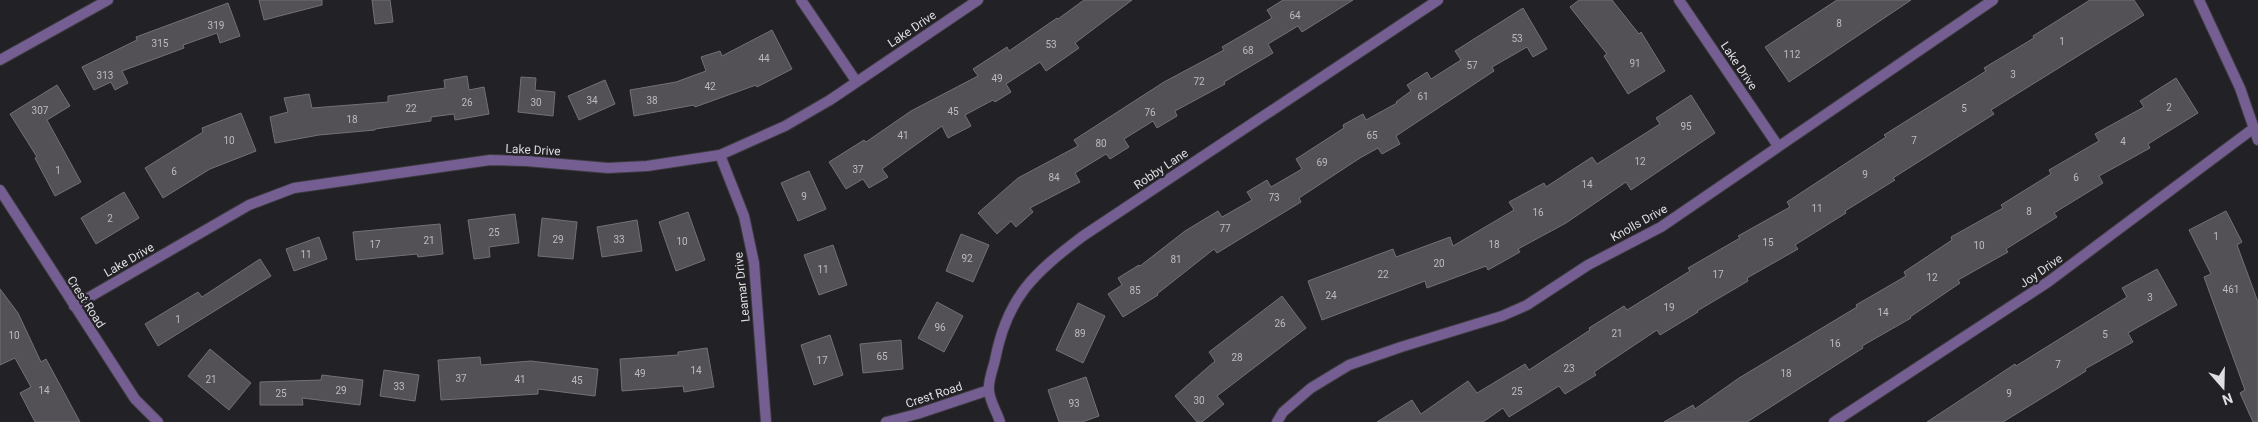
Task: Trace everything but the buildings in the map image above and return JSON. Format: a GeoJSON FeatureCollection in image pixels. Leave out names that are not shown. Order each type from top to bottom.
{"type":"FeatureCollection","features":[{"type":"Feature","properties":{"kind":"street"},"geometry":{"type":"LineString","coordinates":[[0,60],[108,0]]}},
{"type":"Feature","properties":{"kind":"street"},"geometry":{"type":"LineString","coordinates":[[802,0],[856,81]]}},
{"type":"Feature","properties":{"kind":"street","name":"Lake Drive"},"geometry":{"type":"LineString","coordinates":[[74,306],[249,205],[294,188],[490,160],[608,168],[647,166],[720,155],[785,126],[830,100],[978,0]]}},
{"type":"Feature","properties":{"kind":"street","name":"Robby Lane"},"geometry":{"type":"LineString","coordinates":[[1000,422],[989,390],[998,343],[1007,317],[1027,285],[1046,264],[1083,236],[1438,0]]}},
{"type":"Feature","properties":{"kind":"street","name":"Lake Drive"},"geometry":{"type":"LineString","coordinates":[[1679,0],[1778,146]]}},
{"type":"Feature","properties":{"kind":"street","name":"Knolls Drive"},"geometry":{"type":"LineString","coordinates":[[1277,422],[1283,412],[1311,388],[1350,365],[1502,316],[1527,305],[1588,265],[1661,227],[1993,0]]}},
{"type":"Feature","properties":{"kind":"street"},"geometry":{"type":"LineString","coordinates":[[2199,0],[2240,88],[2258,140]]}},
{"type":"Feature","properties":{"kind":"street","name":"Joy Drive"},"geometry":{"type":"LineString","coordinates":[[1834,422],[2048,282],[2254,128]]}},
{"type":"Feature","properties":{"kind":"street","name":"Leamar Drive"},"geometry":{"type":"LineString","coordinates":[[720,155],[744,216],[754,263],[766,422]]}},
{"type":"Feature","properties":{"kind":"street","name":"Crest Road"},"geometry":{"type":"LineString","coordinates":[[0,190],[135,399],[158,422]]}},
{"type":"Feature","properties":{"kind":"street","name":"Crest Road"},"geometry":{"type":"LineString","coordinates":[[886,422],[917,414],[989,390]]}}]}
